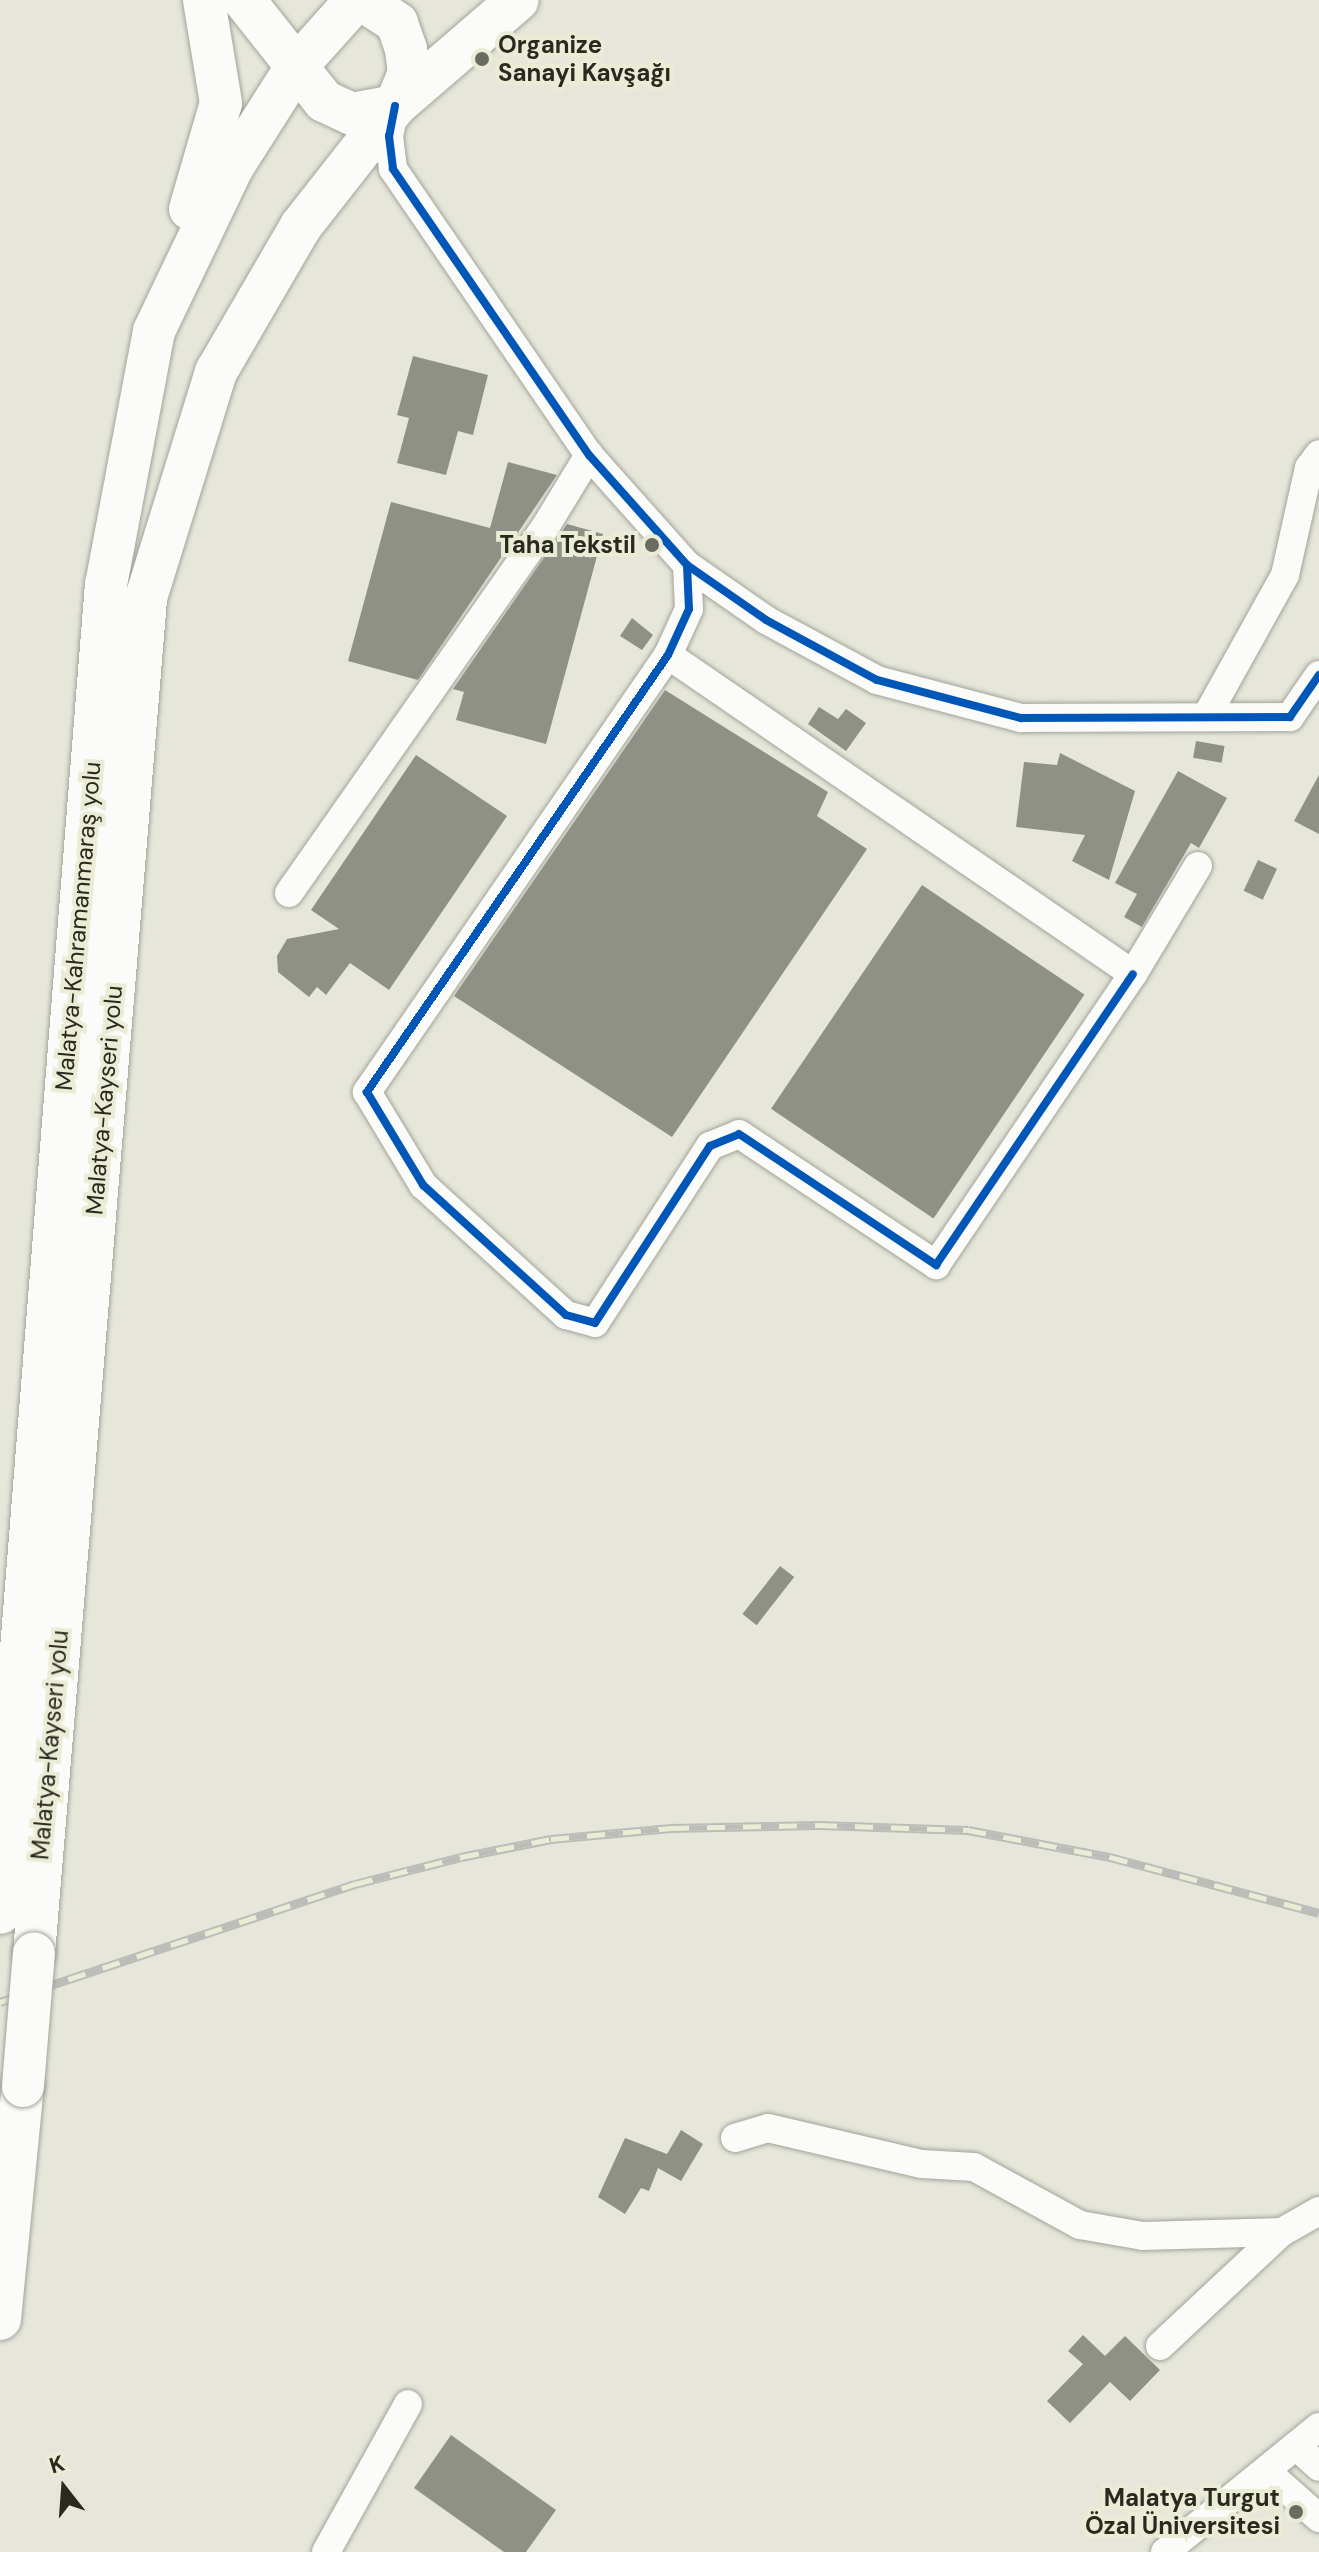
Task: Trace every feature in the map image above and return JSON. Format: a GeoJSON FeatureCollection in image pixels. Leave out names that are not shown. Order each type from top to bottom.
{"type":"FeatureCollection","features":[{"type":"Feature","properties":{"kind":"highway"},"geometry":{"type":"LineString","coordinates":[[154,331],[221,103],[204,0]]}},
{"type":"Feature","properties":{"kind":"highway"},"geometry":{"type":"LineString","coordinates":[[244,0],[324,101],[352,114],[395,106],[409,73],[406,49],[397,23],[362,0]]}},
{"type":"Feature","properties":{"kind":"highway","name":"Malatya-Kahramanmaraş yolu"},"geometry":{"type":"LineString","coordinates":[[0,1913],[106,585],[154,331],[232,168],[296,67],[356,0]]}},
{"type":"Feature","properties":{"kind":"highway","name":"Malatya-Kayseri yolu"},"geometry":{"type":"LineString","coordinates":[[0,2319],[23,2086],[146,598],[216,372],[301,226],[395,106],[518,0]]}},
{"type":"Feature","properties":{"kind":"street"},"geometry":{"type":"LineString","coordinates":[[395,106],[389,136],[393,169],[589,455],[687,565],[766,620],[877,680],[1021,718],[1290,717],[1319,675]]}},
{"type":"Feature","properties":{"kind":"street"},"geometry":{"type":"LineString","coordinates":[[1206,717],[1285,575],[1309,468],[1319,454]]}},
{"type":"Feature","properties":{"kind":"street"},"geometry":{"type":"LineString","coordinates":[[289,893],[544,529],[589,455]]}},
{"type":"Feature","properties":{"kind":"street"},"geometry":{"type":"LineString","coordinates":[[687,565],[689,609],[668,655],[367,1092],[423,1185],[566,1315],[595,1323],[710,1146],[739,1134],[936,1265],[1133,974],[1198,866]]}},
{"type":"Feature","properties":{"kind":"street"},"geometry":{"type":"LineString","coordinates":[[668,655],[1133,974]]}},
{"type":"Feature","properties":{"kind":"street"},"geometry":{"type":"LineString","coordinates":[[735,2138],[768,2128],[811,2134],[922,2164],[974,2167],[1080,2225],[1143,2236],[1282,2232]]}},
{"type":"Feature","properties":{"kind":"street"},"geometry":{"type":"LineString","coordinates":[[1160,2346],[1282,2232],[1319,2211]]}},
{"type":"Feature","properties":{"kind":"street"},"geometry":{"type":"LineString","coordinates":[[326,2552],[408,2404]]}},
{"type":"Feature","properties":{"kind":"street"},"geometry":{"type":"LineString","coordinates":[[1165,2552],[1319,2427]]}},
{"type":"Feature","properties":{"kind":"street"},"geometry":{"type":"LineString","coordinates":[[1296,2446],[1319,2467]]}},
{"type":"Feature","properties":{"kind":"street"},"geometry":{"type":"LineString","coordinates":[[1266,2471],[1319,2518]]}},
{"type":"Feature","properties":{"kind":"building"},"geometry":{"type":"Polygon","coordinates":[[[413,356],[488,375],[473,435],[458,431],[446,475],[397,463],[409,418],[397,415],[413,356]]]}},
{"type":"Feature","properties":{"kind":"building"},"geometry":{"type":"Polygon","coordinates":[[[508,462],[557,475],[418,680],[348,661],[391,502],[490,528],[508,462]]]}},
{"type":"Feature","properties":{"kind":"building"},"geometry":{"type":"Polygon","coordinates":[[[567,524],[603,534],[546,744],[456,720],[464,692],[453,689],[567,524]]]}},
{"type":"Feature","properties":{"kind":"building"},"geometry":{"type":"Polygon","coordinates":[[[632,618],[653,635],[642,650],[620,636],[632,618]]]}},
{"type":"Feature","properties":{"kind":"building"},"geometry":{"type":"Polygon","coordinates":[[[665,690],[828,792],[817,816],[867,849],[672,1137],[454,996],[665,690]]]}},
{"type":"Feature","properties":{"kind":"building"},"geometry":{"type":"Polygon","coordinates":[[[819,707],[838,719],[846,709],[866,723],[846,751],[808,724],[819,707]]]}},
{"type":"Feature","properties":{"kind":"building"},"geometry":{"type":"Polygon","coordinates":[[[1196,741],[1225,746],[1222,763],[1193,758],[1196,741]]]}},
{"type":"Feature","properties":{"kind":"building"},"geometry":{"type":"Polygon","coordinates":[[[1060,753],[1135,791],[1109,880],[1072,861],[1085,835],[1016,827],[1024,762],[1057,765],[1060,753]]]}},
{"type":"Feature","properties":{"kind":"building"},"geometry":{"type":"Polygon","coordinates":[[[416,755],[507,816],[389,990],[350,963],[326,995],[317,987],[309,997],[278,972],[277,956],[287,939],[339,929],[311,910],[416,755]]]}},
{"type":"Feature","properties":{"kind":"building"},"geometry":{"type":"Polygon","coordinates":[[[1178,771],[1227,798],[1199,848],[1191,843],[1142,927],[1124,917],[1137,894],[1115,883],[1178,771]]]}},
{"type":"Feature","properties":{"kind":"building"},"geometry":{"type":"Polygon","coordinates":[[[1319,775],[1319,834],[1294,821],[1319,775]]]}},
{"type":"Feature","properties":{"kind":"building"},"geometry":{"type":"Polygon","coordinates":[[[1258,860],[1277,869],[1263,900],[1244,891],[1258,860]]]}},
{"type":"Feature","properties":{"kind":"building"},"geometry":{"type":"Polygon","coordinates":[[[922,885],[1084,995],[934,1218],[771,1109],[922,885]]]}},
{"type":"Feature","properties":{"kind":"building"},"geometry":{"type":"Polygon","coordinates":[[[780,1566],[794,1577],[757,1625],[742,1614],[780,1566]]]}},
{"type":"Feature","properties":{"kind":"building"},"geometry":{"type":"Polygon","coordinates":[[[681,2130],[703,2144],[681,2181],[658,2168],[649,2191],[641,2188],[625,2214],[598,2197],[625,2138],[667,2154],[681,2130]]]}},
{"type":"Feature","properties":{"kind":"building"},"geometry":{"type":"Polygon","coordinates":[[[1083,2335],[1105,2356],[1125,2336],[1160,2370],[1130,2401],[1110,2382],[1070,2423],[1047,2401],[1083,2364],[1068,2351],[1083,2335]]]}},
{"type":"Feature","properties":{"kind":"building"},"geometry":{"type":"Polygon","coordinates":[[[451,2435],[556,2510],[526,2552],[504,2552],[414,2488],[451,2435]]]}},
{"type":"Feature","properties":{"kind":"railway"},"geometry":{"type":"LineString","coordinates":[[0,2002],[355,1884],[461,1857],[551,1839],[671,1828],[819,1825],[968,1830],[1110,1857],[1319,1913]]}},
{"type":"Feature","properties":{"kind":"cycle path"},"geometry":{"type":"LineString","coordinates":[[395,106],[389,136],[393,169],[589,455],[687,565],[766,620],[877,680],[1021,718],[1290,717],[1319,675]]}},
{"type":"Feature","properties":{"kind":"cycle path"},"geometry":{"type":"LineString","coordinates":[[687,565],[689,609],[668,655],[367,1092],[423,1185],[566,1315],[595,1323],[710,1146],[739,1134],[936,1265],[1133,974]]}},
{"type":"Feature","properties":{"kind":"place","name":"Organize Sanayi Kavşağı"},"geometry":{"type":"Point","coordinates":[482,59]}},
{"type":"Feature","properties":{"kind":"place","name":"Taha Tekstil"},"geometry":{"type":"Point","coordinates":[652,545]}},
{"type":"Feature","properties":{"kind":"place","name":"Malatya Turgut Özal Üniversitesi"},"geometry":{"type":"Point","coordinates":[1296,2512]}}]}
